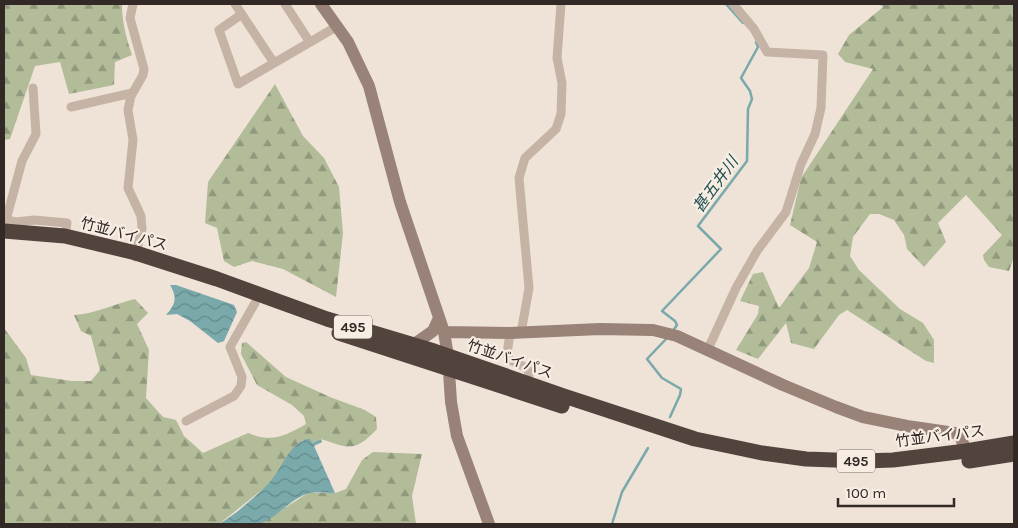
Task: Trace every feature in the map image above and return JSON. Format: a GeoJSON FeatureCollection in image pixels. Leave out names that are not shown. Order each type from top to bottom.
{"type":"FeatureCollection","features":[{"type":"Feature","properties":{"kind":"highway","name":"竹並バイパス"},"geometry":{"type":"LineString","coordinates":[[4,231],[65,236],[217,279],[327,319],[413,344],[448,362],[693,447],[781,464],[823,469],[864,470],[925,466],[1014,454]]}},
{"type":"Feature","properties":{"kind":"highway","name":"竹並バイパス"},"geometry":{"type":"LineString","coordinates":[[4,239],[64,245],[135,256],[319,326],[528,383],[694,439],[762,453],[806,459],[893,460],[966,451],[1014,442]]}},
{"type":"Feature","properties":{"kind":"street"},"geometry":{"type":"LineString","coordinates":[[133,4],[130,18],[144,69],[132,93],[128,110],[133,140],[128,188],[141,216],[142,228],[135,256]]}},
{"type":"Feature","properties":{"kind":"street"},"geometry":{"type":"LineString","coordinates":[[235,4],[274,63]]}},
{"type":"Feature","properties":{"kind":"street"},"geometry":{"type":"LineString","coordinates":[[285,4],[309,41]]}},
{"type":"Feature","properties":{"kind":"street"},"geometry":{"type":"LineString","coordinates":[[321,4],[348,42],[370,86],[400,202],[444,332],[451,402],[457,436],[490,524]]}},
{"type":"Feature","properties":{"kind":"street"},"geometry":{"type":"LineString","coordinates":[[528,383],[529,373],[527,368],[510,360],[507,354],[529,288],[519,178],[525,158],[556,129],[560,114],[562,83],[557,51],[561,4]]}},
{"type":"Feature","properties":{"kind":"street"},"geometry":{"type":"LineString","coordinates":[[708,349],[736,288],[753,259],[786,212],[800,164],[815,134],[821,108],[823,55],[767,52],[754,29],[732,4]]}},
{"type":"Feature","properties":{"kind":"street"},"geometry":{"type":"LineString","coordinates":[[242,14],[219,30],[238,84],[336,27]]}},
{"type":"Feature","properties":{"kind":"street"},"geometry":{"type":"LineString","coordinates":[[33,88],[36,134],[22,161],[6,220],[16,222],[34,220],[67,223],[65,236]]}},
{"type":"Feature","properties":{"kind":"street"},"geometry":{"type":"LineString","coordinates":[[71,107],[132,93]]}},
{"type":"Feature","properties":{"kind":"street"},"geometry":{"type":"LineString","coordinates":[[186,421],[234,396],[241,386],[242,377],[230,347],[255,302]]}},
{"type":"Feature","properties":{"kind":"street"},"geometry":{"type":"LineString","coordinates":[[413,344],[433,331],[439,318]]}},
{"type":"Feature","properties":{"kind":"street"},"geometry":{"type":"LineString","coordinates":[[444,332],[515,333],[600,329],[653,330],[677,336],[783,385],[854,414],[907,426],[955,433],[964,442],[966,451]]}},
{"type":"Feature","properties":{"kind":"green space"},"geometry":{"type":"Polygon","coordinates":[[[4,4],[122,4],[125,30],[132,55],[115,62],[114,85],[69,94],[60,62],[35,66],[10,139],[4,140],[4,4]]]}},
{"type":"Feature","properties":{"kind":"green space"},"geometry":{"type":"Polygon","coordinates":[[[879,4],[1014,4],[1014,257],[1009,271],[989,267],[983,255],[1002,235],[966,195],[938,223],[946,242],[924,267],[907,249],[904,235],[894,220],[879,214],[870,214],[853,237],[850,256],[859,270],[900,309],[923,323],[934,340],[934,363],[926,361],[847,310],[839,315],[814,349],[791,343],[786,323],[758,359],[736,350],[758,314],[759,306],[740,301],[753,274],[763,272],[779,308],[809,268],[817,242],[790,225],[801,178],[873,69],[845,62],[838,54],[849,35],[883,7],[879,4]]]}},
{"type":"Feature","properties":{"kind":"green space"},"geometry":{"type":"Polygon","coordinates":[[[275,84],[303,136],[324,158],[339,187],[343,233],[336,297],[283,269],[252,261],[234,267],[224,261],[217,228],[205,223],[208,182],[275,84]]]}},
{"type":"Feature","properties":{"kind":"green space"},"geometry":{"type":"Polygon","coordinates":[[[135,299],[148,313],[137,324],[149,350],[146,398],[163,417],[176,420],[184,436],[203,453],[248,433],[264,438],[278,437],[306,424],[304,416],[292,405],[257,385],[241,354],[242,343],[246,342],[286,377],[365,410],[376,417],[377,429],[363,442],[352,446],[339,445],[321,439],[312,443],[303,440],[295,446],[279,472],[268,485],[219,524],[4,524],[4,328],[26,358],[31,375],[72,381],[91,381],[100,370],[91,336],[81,331],[74,315],[97,311],[135,299]]]}},
{"type":"Feature","properties":{"kind":"green space"},"geometry":{"type":"Polygon","coordinates":[[[373,452],[422,454],[412,496],[416,524],[260,524],[305,495],[311,493],[335,493],[346,489],[362,460],[373,452]]]}},
{"type":"Feature","properties":{"kind":"water"},"geometry":{"type":"Polygon","coordinates":[[[170,285],[176,285],[234,305],[237,312],[224,341],[218,343],[190,321],[177,314],[166,315],[172,308],[175,298],[170,285]]]}},
{"type":"Feature","properties":{"kind":"water"},"geometry":{"type":"Polygon","coordinates":[[[310,439],[312,443],[321,439],[322,442],[314,446],[335,493],[311,493],[304,495],[262,523],[247,525],[219,524],[238,511],[262,490],[295,446],[310,439]]]}},
{"type":"Feature","properties":{"kind":"waterway","name":"甚五井川"},"geometry":{"type":"LineString","coordinates":[[726,4],[743,23]]}},
{"type":"Feature","properties":{"kind":"waterway","name":"甚五井川"},"geometry":{"type":"LineString","coordinates":[[672,332],[677,325],[675,321],[662,311],[721,249],[698,226],[747,161],[748,109],[752,99],[750,91],[741,78],[758,47],[756,42]]}},
{"type":"Feature","properties":{"kind":"waterway","name":"甚五井川"},"geometry":{"type":"LineString","coordinates":[[667,338],[647,359],[662,378],[681,389],[670,417]]}},
{"type":"Feature","properties":{"kind":"waterway","name":"甚五井川"},"geometry":{"type":"LineString","coordinates":[[612,524],[622,492],[648,448]]}}]}
